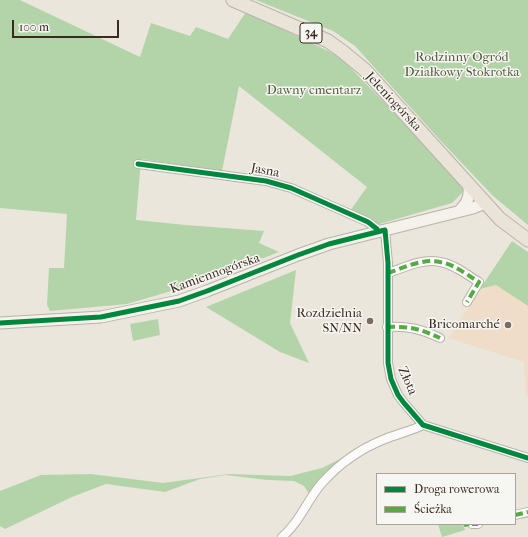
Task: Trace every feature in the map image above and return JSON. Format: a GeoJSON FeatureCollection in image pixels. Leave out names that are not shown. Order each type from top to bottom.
{"type":"FeatureCollection","features":[{"type":"Feature","properties":{"kind":"main road","name":"Jeleniogórska"},"geometry":{"type":"LineString","coordinates":[[233,0],[315,35],[342,51],[364,70],[500,219],[528,240]]}},
{"type":"Feature","properties":{"kind":"street","name":"Jasna"},"geometry":{"type":"LineString","coordinates":[[138,164],[266,181],[291,188],[368,222],[377,229],[381,230]]}},
{"type":"Feature","properties":{"kind":"street"},"geometry":{"type":"LineString","coordinates":[[459,211],[466,205],[469,198],[469,184]]}},
{"type":"Feature","properties":{"kind":"street","name":"Kamiennogórska"},"geometry":{"type":"LineString","coordinates":[[0,323],[101,316],[179,300],[207,291],[329,244],[485,203]]}},
{"type":"Feature","properties":{"kind":"street","name":"Złota"},"geometry":{"type":"LineString","coordinates":[[381,230],[386,237],[388,273],[388,363],[391,379],[404,403],[423,425]]}},
{"type":"Feature","properties":{"kind":"street"},"geometry":{"type":"LineString","coordinates":[[388,273],[425,262],[439,261],[479,282],[467,302]]}},
{"type":"Feature","properties":{"kind":"street"},"geometry":{"type":"LineString","coordinates":[[387,327],[410,327],[422,330],[440,338]]}},
{"type":"Feature","properties":{"kind":"street"},"geometry":{"type":"LineString","coordinates":[[282,537],[294,525],[318,488],[331,474],[348,460],[384,439],[423,425],[528,458]]}},
{"type":"Feature","properties":{"kind":"street"},"geometry":{"type":"LineString","coordinates":[[516,515],[528,512]]}},
{"type":"Feature","properties":{"kind":"shaded area"},"geometry":{"type":"Polygon","coordinates":[[[496,285],[528,306],[528,397],[526,397],[524,362],[448,338],[480,289],[496,285]]]}},
{"type":"Feature","properties":{"kind":"green space","name":"Dawny cmentarz"},"geometry":{"type":"Polygon","coordinates":[[[0,0],[20,0],[140,57],[151,23],[190,36],[196,27],[228,39],[246,12],[339,56],[466,189],[452,203],[376,225],[371,218],[350,211],[367,187],[239,86],[222,171],[141,159],[136,220],[264,231],[259,243],[279,252],[202,282],[127,304],[50,311],[47,305],[49,268],[64,268],[67,214],[0,208],[0,0]]]}},
{"type":"Feature","properties":{"kind":"green space","name":"Rodzinny Ogród Działkowy Stokrotka"},"geometry":{"type":"Polygon","coordinates":[[[256,0],[528,0],[528,225],[493,196],[355,46],[333,31],[256,0]]]}},
{"type":"Feature","properties":{"kind":"green space"},"geometry":{"type":"Polygon","coordinates":[[[512,241],[528,252],[528,306],[496,285],[480,289],[512,241]]]}},
{"type":"Feature","properties":{"kind":"green space"},"geometry":{"type":"Polygon","coordinates":[[[296,270],[290,323],[309,363],[280,352],[206,307],[296,270]]]}},
{"type":"Feature","properties":{"kind":"green space"},"geometry":{"type":"Polygon","coordinates":[[[158,319],[160,335],[133,341],[130,324],[158,319]]]}},
{"type":"Feature","properties":{"kind":"green space"},"geometry":{"type":"Polygon","coordinates":[[[368,445],[310,495],[304,486],[294,481],[267,480],[226,475],[200,479],[165,492],[106,484],[72,497],[5,529],[0,526],[0,491],[41,475],[91,474],[163,483],[229,474],[290,476],[322,468],[368,445]]]}},
{"type":"Feature","properties":{"kind":"green space"},"geometry":{"type":"Polygon","coordinates":[[[438,525],[463,525],[465,530],[442,537],[438,525]]]}},
{"type":"Feature","properties":{"kind":"marked path"},"geometry":{"type":"LineString","coordinates":[[388,273],[420,262],[434,261],[445,263],[460,270],[479,282],[467,302]]}},
{"type":"Feature","properties":{"kind":"marked path"},"geometry":{"type":"LineString","coordinates":[[387,327],[415,329],[427,332],[440,338]]}},
{"type":"Feature","properties":{"kind":"marked path"},"geometry":{"type":"LineString","coordinates":[[516,515],[528,512]]}},
{"type":"Feature","properties":{"kind":"cycle path"},"geometry":{"type":"LineString","coordinates":[[138,164],[266,181],[291,188],[368,222],[378,231]]}},
{"type":"Feature","properties":{"kind":"cycle path"},"geometry":{"type":"LineString","coordinates":[[0,323],[101,317],[179,301],[329,244],[385,230],[388,263],[388,363],[391,379],[398,395],[423,425],[528,458]]}},
{"type":"Feature","properties":{"kind":"place","name":"Rozdzielnia SN/NN"},"geometry":{"type":"Point","coordinates":[370,321]}},
{"type":"Feature","properties":{"kind":"place","name":"Bricomarché"},"geometry":{"type":"Point","coordinates":[508,325]}}]}
